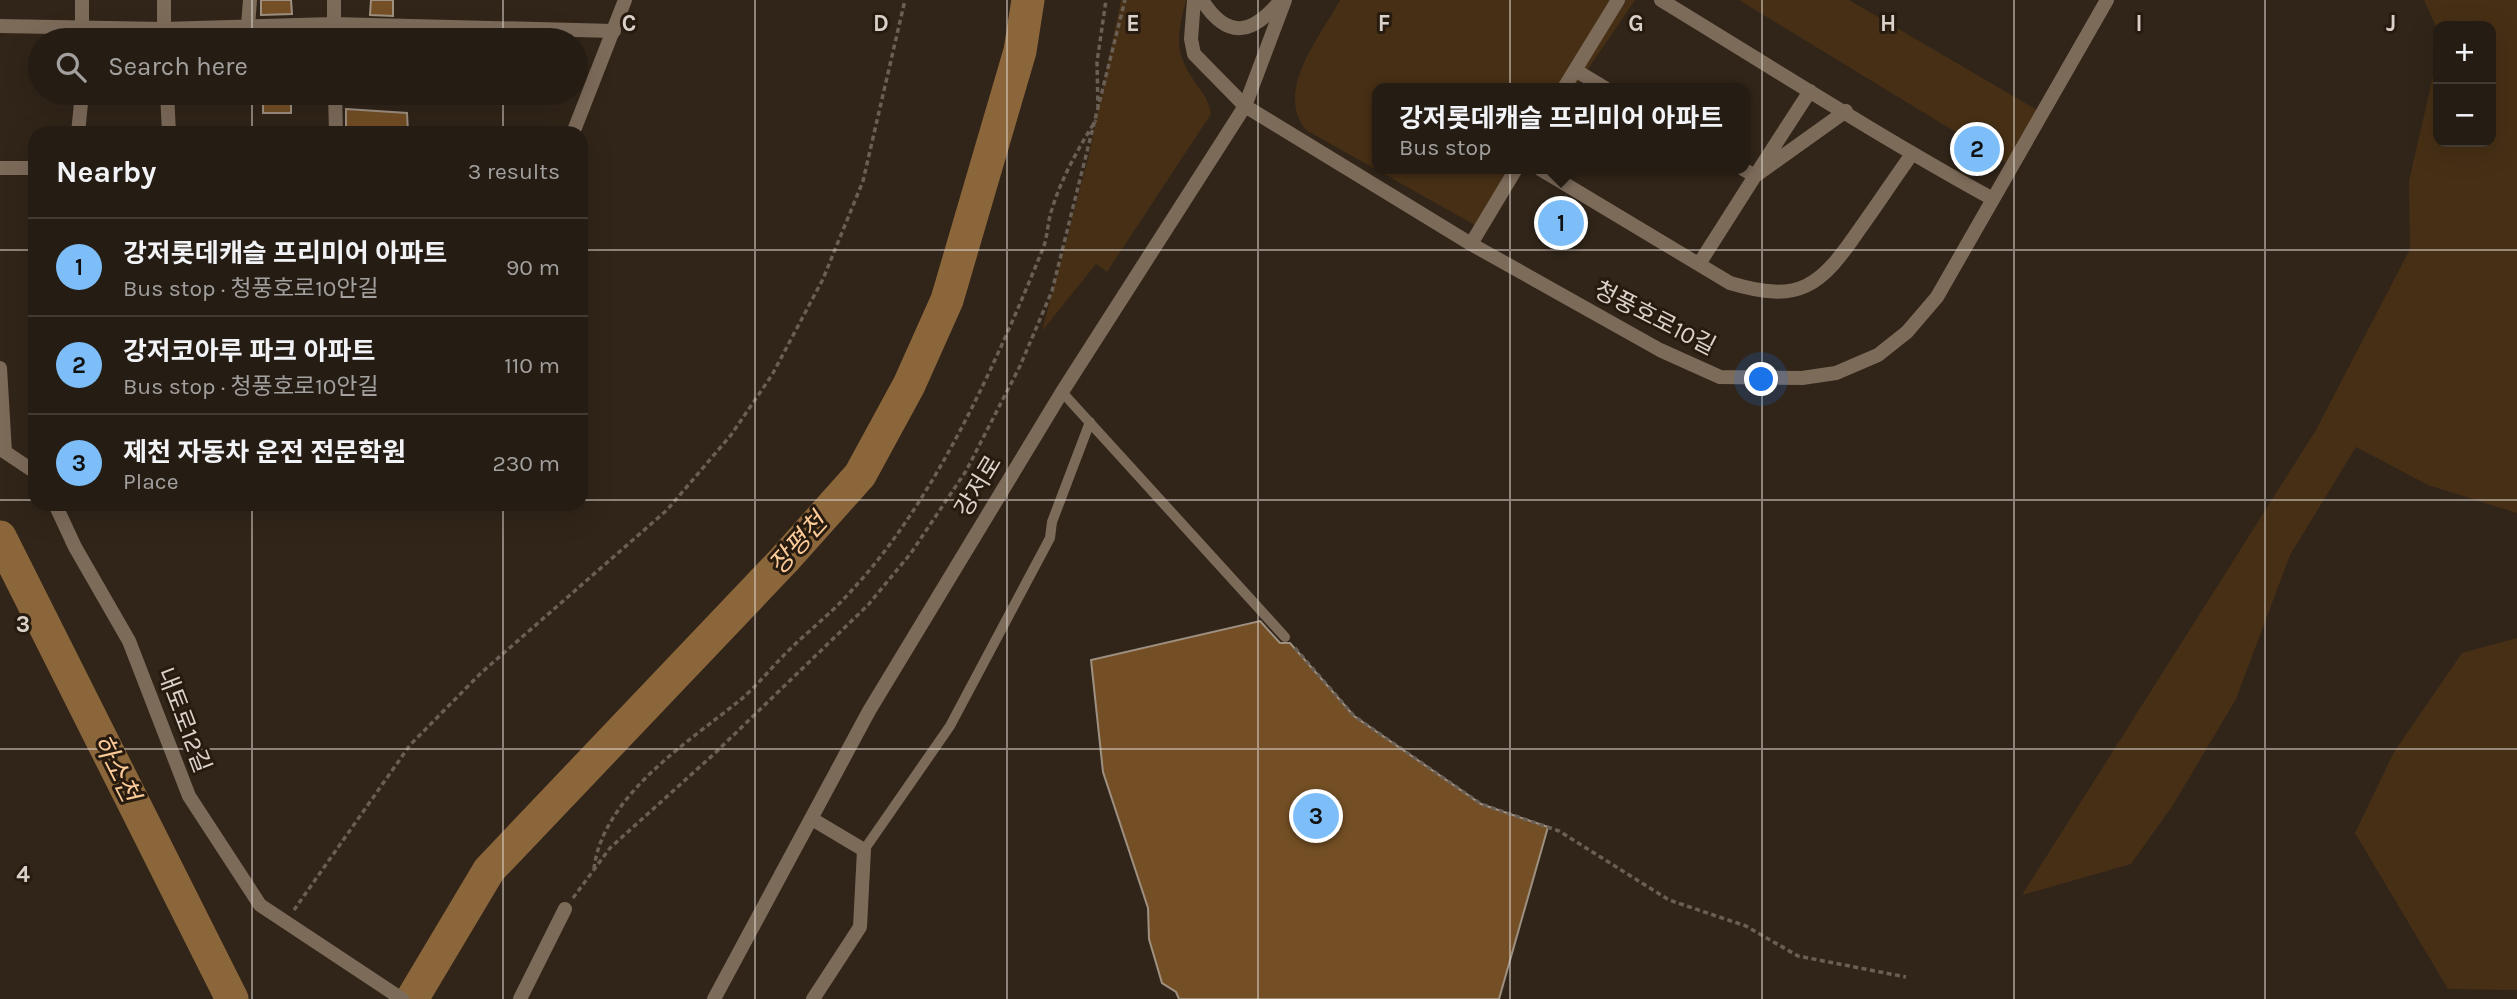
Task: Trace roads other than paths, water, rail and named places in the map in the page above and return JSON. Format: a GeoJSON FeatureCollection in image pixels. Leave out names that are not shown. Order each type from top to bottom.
{"type":"FeatureCollection","features":[{"type":"Feature","properties":{"kind":"street"},"geometry":{"type":"LineString","coordinates":[[82,0],[82,28]]}},
{"type":"Feature","properties":{"kind":"street"},"geometry":{"type":"LineString","coordinates":[[164,0],[164,28]]}},
{"type":"Feature","properties":{"kind":"street"},"geometry":{"type":"LineString","coordinates":[[248,26],[250,0]]}},
{"type":"Feature","properties":{"kind":"street"},"geometry":{"type":"LineString","coordinates":[[333,28],[334,0]]}},
{"type":"Feature","properties":{"kind":"street"},"geometry":{"type":"LineString","coordinates":[[588,96],[625,0]]}},
{"type":"Feature","properties":{"kind":"street","name":"청풍호로10길"},"geometry":{"type":"LineString","coordinates":[[1195,0],[1191,39],[1194,54],[1245,106],[1471,244],[1660,350],[1720,377],[1802,378],[1836,373],[1878,355],[1907,332],[1937,297],[2107,0]]}},
{"type":"Feature","properties":{"kind":"street"},"geometry":{"type":"LineString","coordinates":[[1202,0],[1217,19],[1241,29],[1254,26],[1267,18],[1283,0]]}},
{"type":"Feature","properties":{"kind":"street","name":"강저로"},"geometry":{"type":"LineString","coordinates":[[715,999],[869,711],[1062,392],[1245,106],[1283,0]]}},
{"type":"Feature","properties":{"kind":"street"},"geometry":{"type":"LineString","coordinates":[[1567,83],[1618,0]]}},
{"type":"Feature","properties":{"kind":"street"},"geometry":{"type":"LineString","coordinates":[[1661,0],[1846,111],[1912,154],[1993,199]]}},
{"type":"Feature","properties":{"kind":"street"},"geometry":{"type":"LineString","coordinates":[[227,28],[333,24],[474,28]]}},
{"type":"Feature","properties":{"kind":"street"},"geometry":{"type":"LineString","coordinates":[[0,26],[28,29]]}},
{"type":"Feature","properties":{"kind":"street"},"geometry":{"type":"LineString","coordinates":[[588,31],[614,32]]}},
{"type":"Feature","properties":{"kind":"street"},"geometry":{"type":"LineString","coordinates":[[1575,71],[1596,83]]}},
{"type":"Feature","properties":{"kind":"street"},"geometry":{"type":"LineString","coordinates":[[1750,171],[1810,91]]}},
{"type":"Feature","properties":{"kind":"street"},"geometry":{"type":"LineString","coordinates":[[79,126],[81,105]]}},
{"type":"Feature","properties":{"kind":"street"},"geometry":{"type":"LineString","coordinates":[[168,105],[169,126]]}},
{"type":"Feature","properties":{"kind":"street"},"geometry":{"type":"LineString","coordinates":[[335,105],[336,126]]}},
{"type":"Feature","properties":{"kind":"street"},"geometry":{"type":"LineString","coordinates":[[576,126],[584,105]]}},
{"type":"Feature","properties":{"kind":"street"},"geometry":{"type":"LineString","coordinates":[[1750,171],[1846,111]]}},
{"type":"Feature","properties":{"kind":"street"},"geometry":{"type":"LineString","coordinates":[[1548,174],[1730,283],[1758,291],[1780,293],[1816,281],[1835,265],[1912,154]]}},
{"type":"Feature","properties":{"kind":"street"},"geometry":{"type":"LineString","coordinates":[[0,168],[28,168]]}},
{"type":"Feature","properties":{"kind":"street"},"geometry":{"type":"LineString","coordinates":[[1471,244],[1513,174]]}},
{"type":"Feature","properties":{"kind":"street"},"geometry":{"type":"LineString","coordinates":[[1699,264],[1748,174]]}},
{"type":"Feature","properties":{"kind":"street"},"geometry":{"type":"LineString","coordinates":[[0,368],[3,451],[28,467]]}},
{"type":"Feature","properties":{"kind":"street","name":"내토로12길"},"geometry":{"type":"LineString","coordinates":[[58,511],[75,547],[129,641],[189,796],[260,905],[402,999]]}},
{"type":"Feature","properties":{"kind":"street"},"geometry":{"type":"LineString","coordinates":[[812,819],[864,850],[860,927],[813,999]]}},
{"type":"Feature","properties":{"kind":"street"},"geometry":{"type":"LineString","coordinates":[[520,999],[565,909]]}},
{"type":"Feature","properties":{"kind":"lane"},"geometry":{"type":"LineString","coordinates":[[1062,392],[1285,637]]}},
{"type":"Feature","properties":{"kind":"lane"},"geometry":{"type":"LineString","coordinates":[[864,850],[950,726],[1050,538],[1052,522],[1090,422]]}},
{"type":"Feature","properties":{"kind":"waterway","name":"장평천"},"geometry":{"type":"LineString","coordinates":[[412,999],[489,870],[784,560],[860,475],[909,385],[947,300],[1020,51],[1028,0]]}},
{"type":"Feature","properties":{"kind":"waterway","name":"하소천"},"geometry":{"type":"LineString","coordinates":[[0,537],[232,999]]}},
{"type":"Feature","properties":{"kind":"place","name":"강저코아루 파크 아파트"},"geometry":{"type":"Point","coordinates":[1977,149]}},
{"type":"Feature","properties":{"kind":"place","name":"강저롯데캐슬 프리미어 아파트"},"geometry":{"type":"Point","coordinates":[1561,223]}},
{"type":"Feature","properties":{"kind":"place","name":"제천 자동차 운전 전문학원"},"geometry":{"type":"Point","coordinates":[1316,816]}}]}
